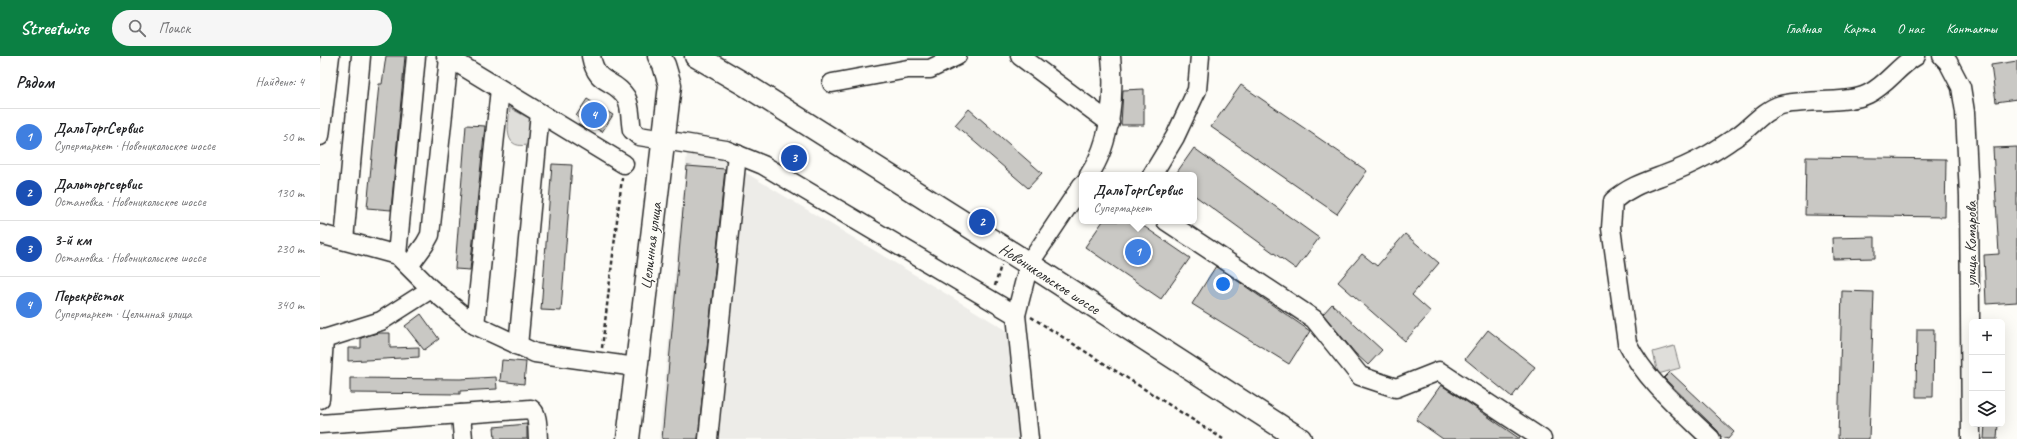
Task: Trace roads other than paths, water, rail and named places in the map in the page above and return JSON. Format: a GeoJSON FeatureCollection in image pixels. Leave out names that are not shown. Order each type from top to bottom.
{"type":"FeatureCollection","features":[{"type":"Feature","properties":{"kind":"main road","name":"Целинная улица"},"geometry":{"type":"LineString","coordinates":[[628,439],[670,85],[664,65],[659,56]]}},
{"type":"Feature","properties":{"kind":"main road","name":"Новоникольское шоссе"},"geometry":{"type":"LineString","coordinates":[[696,56],[744,84],[1030,264],[1300,439]]}},
{"type":"Feature","properties":{"kind":"street"},"geometry":{"type":"LineString","coordinates":[[320,136],[330,56]]}},
{"type":"Feature","properties":{"kind":"street"},"geometry":{"type":"LineString","coordinates":[[344,240],[361,56]]}},
{"type":"Feature","properties":{"kind":"street"},"geometry":{"type":"LineString","coordinates":[[403,261],[416,56]]}},
{"type":"Feature","properties":{"kind":"street"},"geometry":{"type":"LineString","coordinates":[[591,56],[594,69],[602,79],[620,90],[627,98],[632,130],[639,136],[663,141],[700,145],[737,154],[763,165],[1017,311]]}},
{"type":"Feature","properties":{"kind":"street"},"geometry":{"type":"LineString","coordinates":[[832,83],[908,68],[930,69],[957,56]]}},
{"type":"Feature","properties":{"kind":"street"},"geometry":{"type":"LineString","coordinates":[[1020,56],[1110,123]]}},
{"type":"Feature","properties":{"kind":"street"},"geometry":{"type":"LineString","coordinates":[[1092,172],[1110,123],[1113,73],[1111,56]]}},
{"type":"Feature","properties":{"kind":"street"},"geometry":{"type":"LineString","coordinates":[[1154,172],[1175,137],[1197,90],[1200,56]]}},
{"type":"Feature","properties":{"kind":"street"},"geometry":{"type":"LineString","coordinates":[[1711,439],[1660,389],[1636,360],[1627,343],[1611,228],[1613,201],[1623,192],[1636,185],[1666,175],[1705,156],[1740,134],[1763,115],[1779,106],[1791,103],[1858,97],[1868,94],[1886,82],[1908,61],[1916,56]]}},
{"type":"Feature","properties":{"kind":"street","name":"улица Комарова"},"geometry":{"type":"LineString","coordinates":[[1942,56],[1948,62],[1961,87],[1965,112],[1969,196],[1971,439]]}},
{"type":"Feature","properties":{"kind":"street"},"geometry":{"type":"LineString","coordinates":[[403,261],[425,244],[430,235],[447,57],[624,164]]}},
{"type":"Feature","properties":{"kind":"street"},"geometry":{"type":"LineString","coordinates":[[475,325],[500,89]]}},
{"type":"Feature","properties":{"kind":"street"},"geometry":{"type":"LineString","coordinates":[[518,346],[540,113]]}},
{"type":"Feature","properties":{"kind":"street"},"geometry":{"type":"LineString","coordinates":[[708,439],[737,154]]}},
{"type":"Feature","properties":{"kind":"street"},"geometry":{"type":"LineString","coordinates":[[1029,439],[1017,311],[1030,264],[1079,192]]}},
{"type":"Feature","properties":{"kind":"street"},"geometry":{"type":"LineString","coordinates":[[1171,224],[1314,319],[1360,376],[1396,388],[1439,372],[1542,439]]}},
{"type":"Feature","properties":{"kind":"street"},"geometry":{"type":"LineString","coordinates":[[320,234],[344,240],[403,261],[431,288],[475,325],[518,346],[535,353],[636,367]]}},
{"type":"Feature","properties":{"kind":"street"},"geometry":{"type":"LineString","coordinates":[[320,399],[322,339],[381,321],[431,288]]}},
{"type":"Feature","properties":{"kind":"street"},"geometry":{"type":"LineString","coordinates":[[320,424],[531,409],[536,416],[538,439]]}},
{"type":"Feature","properties":{"kind":"street"},"geometry":{"type":"LineString","coordinates":[[461,414],[462,439]]}},
{"type":"Feature","properties":{"kind":"place","name":"Перекрёсток"},"geometry":{"type":"Point","coordinates":[594,115]}},
{"type":"Feature","properties":{"kind":"place","name":"3-й км"},"geometry":{"type":"Point","coordinates":[794,158]}},
{"type":"Feature","properties":{"kind":"place","name":"Дальторгсервис"},"geometry":{"type":"Point","coordinates":[982,222]}},
{"type":"Feature","properties":{"kind":"place","name":"ДальТоргСервис"},"geometry":{"type":"Point","coordinates":[1138,252]}}]}
